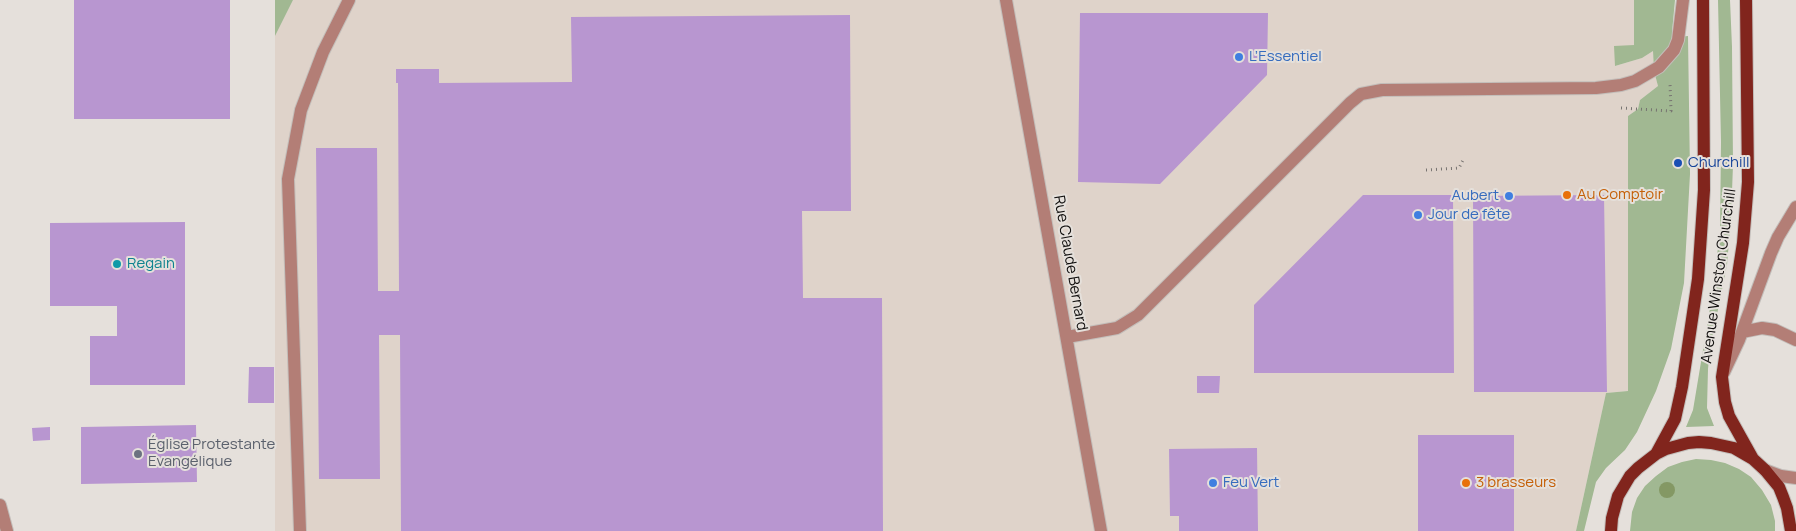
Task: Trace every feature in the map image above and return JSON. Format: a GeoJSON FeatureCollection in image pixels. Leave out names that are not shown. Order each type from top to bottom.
{"type":"FeatureCollection","features":[{"type":"Feature","properties":{"kind":"main road","name":"Avenue Winston Churchill"},"geometry":{"type":"LineString","coordinates":[[1656,454],[1675,419],[1682,387],[1698,279],[1704,190],[1703,0]]}},
{"type":"Feature","properties":{"kind":"main road","name":"Avenue Winston Churchill"},"geometry":{"type":"LineString","coordinates":[[1746,0],[1748,182],[1743,243],[1722,377],[1729,416],[1753,459]]}},
{"type":"Feature","properties":{"kind":"main road"},"geometry":{"type":"LineString","coordinates":[[1611,527],[1618,496],[1630,476],[1642,464],[1656,454],[1677,445],[1700,442],[1734,448],[1753,459],[1765,470],[1779,487],[1784,497],[1791,531]]}},
{"type":"Feature","properties":{"kind":"street"},"geometry":{"type":"LineString","coordinates":[[300,531],[288,179],[301,110],[323,52],[349,0]]}},
{"type":"Feature","properties":{"kind":"street","name":"Rue Claude Bernard"},"geometry":{"type":"LineString","coordinates":[[1006,0],[1100,531]]}},
{"type":"Feature","properties":{"kind":"street"},"geometry":{"type":"LineString","coordinates":[[1067,337],[1117,328],[1138,315],[1361,94],[1382,90],[1608,87],[1635,81],[1654,71],[1666,60],[1678,40],[1683,0]]}},
{"type":"Feature","properties":{"kind":"street"},"geometry":{"type":"LineString","coordinates":[[1722,377],[1742,332],[1771,253],[1796,207]]}},
{"type":"Feature","properties":{"kind":"street"},"geometry":{"type":"LineString","coordinates":[[1742,332],[1762,328],[1776,330],[1796,340]]}},
{"type":"Feature","properties":{"kind":"street"},"geometry":{"type":"LineString","coordinates":[[1765,470],[1781,476],[1796,478]]}},
{"type":"Feature","properties":{"kind":"street"},"geometry":{"type":"LineString","coordinates":[[0,505],[7,531]]}},
{"type":"Feature","properties":{"kind":"path"},"geometry":{"type":"LineString","coordinates":[[1426,170],[1459,168],[1464,158]]}},
{"type":"Feature","properties":{"kind":"shaded area"},"geometry":{"type":"Polygon","coordinates":[[[293,0],[1634,0],[1634,45],[1615,66],[1642,58],[1653,51],[1654,71],[1658,86],[1640,100],[1638,109],[1628,116],[1628,391],[1606,393],[1576,531],[275,531],[275,36],[293,0]]]}},
{"type":"Feature","properties":{"kind":"green space"},"geometry":{"type":"Polygon","coordinates":[[[275,0],[293,0],[275,36],[275,0]]]}},
{"type":"Feature","properties":{"kind":"green space"},"geometry":{"type":"Polygon","coordinates":[[[1634,0],[1675,0],[1672,32],[1678,37],[1688,36],[1690,174],[1684,283],[1671,349],[1656,391],[1637,432],[1625,450],[1606,468],[1596,482],[1584,531],[1576,531],[1606,393],[1628,391],[1628,116],[1638,109],[1640,100],[1658,86],[1654,71],[1653,51],[1642,58],[1615,66],[1614,46],[1634,45],[1634,0]]]}},
{"type":"Feature","properties":{"kind":"green space"},"geometry":{"type":"Polygon","coordinates":[[[1718,0],[1730,0],[1733,165],[1731,218],[1727,265],[1710,349],[1708,369],[1707,408],[1714,426],[1686,427],[1693,410],[1711,302],[1720,232],[1721,142],[1718,0]]]}},
{"type":"Feature","properties":{"kind":"green space"},"geometry":{"type":"Polygon","coordinates":[[[1696,459],[1725,463],[1751,477],[1771,505],[1775,521],[1775,531],[1630,531],[1632,512],[1637,498],[1645,486],[1668,467],[1696,459]]]}},
{"type":"Feature","properties":{"kind":"building"},"geometry":{"type":"Polygon","coordinates":[[[74,0],[230,0],[230,119],[74,119],[74,0]]]}},
{"type":"Feature","properties":{"kind":"building"},"geometry":{"type":"Polygon","coordinates":[[[1080,13],[1268,13],[1267,75],[1160,184],[1078,182],[1080,13]]]}},
{"type":"Feature","properties":{"kind":"building"},"geometry":{"type":"Polygon","coordinates":[[[850,15],[851,211],[802,211],[803,298],[882,298],[883,531],[401,531],[400,335],[379,335],[380,479],[319,479],[316,148],[377,148],[378,291],[399,291],[398,83],[396,83],[396,69],[439,69],[439,83],[572,82],[571,17],[850,15]]]}},
{"type":"Feature","properties":{"kind":"building"},"geometry":{"type":"Polygon","coordinates":[[[1363,195],[1453,195],[1454,373],[1254,373],[1254,305],[1363,195]]]}},
{"type":"Feature","properties":{"kind":"building"},"geometry":{"type":"Polygon","coordinates":[[[1604,195],[1607,392],[1474,392],[1473,196],[1604,195]]]}},
{"type":"Feature","properties":{"kind":"building","name":"Regain"},"geometry":{"type":"Polygon","coordinates":[[[185,222],[185,385],[90,385],[90,336],[117,336],[117,306],[50,306],[50,223],[185,222]]]}},
{"type":"Feature","properties":{"kind":"building"},"geometry":{"type":"Polygon","coordinates":[[[249,367],[274,367],[274,403],[248,403],[249,367]]]}},
{"type":"Feature","properties":{"kind":"building"},"geometry":{"type":"Polygon","coordinates":[[[1197,376],[1220,376],[1219,393],[1197,393],[1197,376]]]}},
{"type":"Feature","properties":{"kind":"building","name":"Église Protestante Evangélique"},"geometry":{"type":"Polygon","coordinates":[[[196,425],[197,482],[81,484],[81,427],[196,425]]]}},
{"type":"Feature","properties":{"kind":"building"},"geometry":{"type":"Polygon","coordinates":[[[50,427],[50,440],[33,441],[32,428],[50,427]]]}},
{"type":"Feature","properties":{"kind":"building","name":"3 brasseurs"},"geometry":{"type":"Polygon","coordinates":[[[1418,435],[1514,435],[1514,531],[1418,531],[1418,435]]]}},
{"type":"Feature","properties":{"kind":"building","name":"Feu Vert"},"geometry":{"type":"Polygon","coordinates":[[[1257,448],[1258,531],[1179,531],[1179,516],[1170,516],[1169,449],[1257,448]]]}},
{"type":"Feature","properties":{"kind":"place","name":"L’Essentiel"},"geometry":{"type":"Point","coordinates":[1239,57]}},
{"type":"Feature","properties":{"kind":"place","name":"Churchill"},"geometry":{"type":"Point","coordinates":[1678,163]}},
{"type":"Feature","properties":{"kind":"place","name":"Au Comptoir"},"geometry":{"type":"Point","coordinates":[1567,195]}},
{"type":"Feature","properties":{"kind":"place","name":"Aubert"},"geometry":{"type":"Point","coordinates":[1509,196]}},
{"type":"Feature","properties":{"kind":"place","name":"Jour de fête"},"geometry":{"type":"Point","coordinates":[1418,215]}},
{"type":"Feature","properties":{"kind":"place","name":"Regain"},"geometry":{"type":"Point","coordinates":[117,264]}},
{"type":"Feature","properties":{"kind":"place","name":"Église Protestante Evangélique"},"geometry":{"type":"Point","coordinates":[138,454]}},
{"type":"Feature","properties":{"kind":"place","name":"Feu Vert"},"geometry":{"type":"Point","coordinates":[1213,483]}},
{"type":"Feature","properties":{"kind":"place","name":"3 brasseurs"},"geometry":{"type":"Point","coordinates":[1466,483]}}]}
